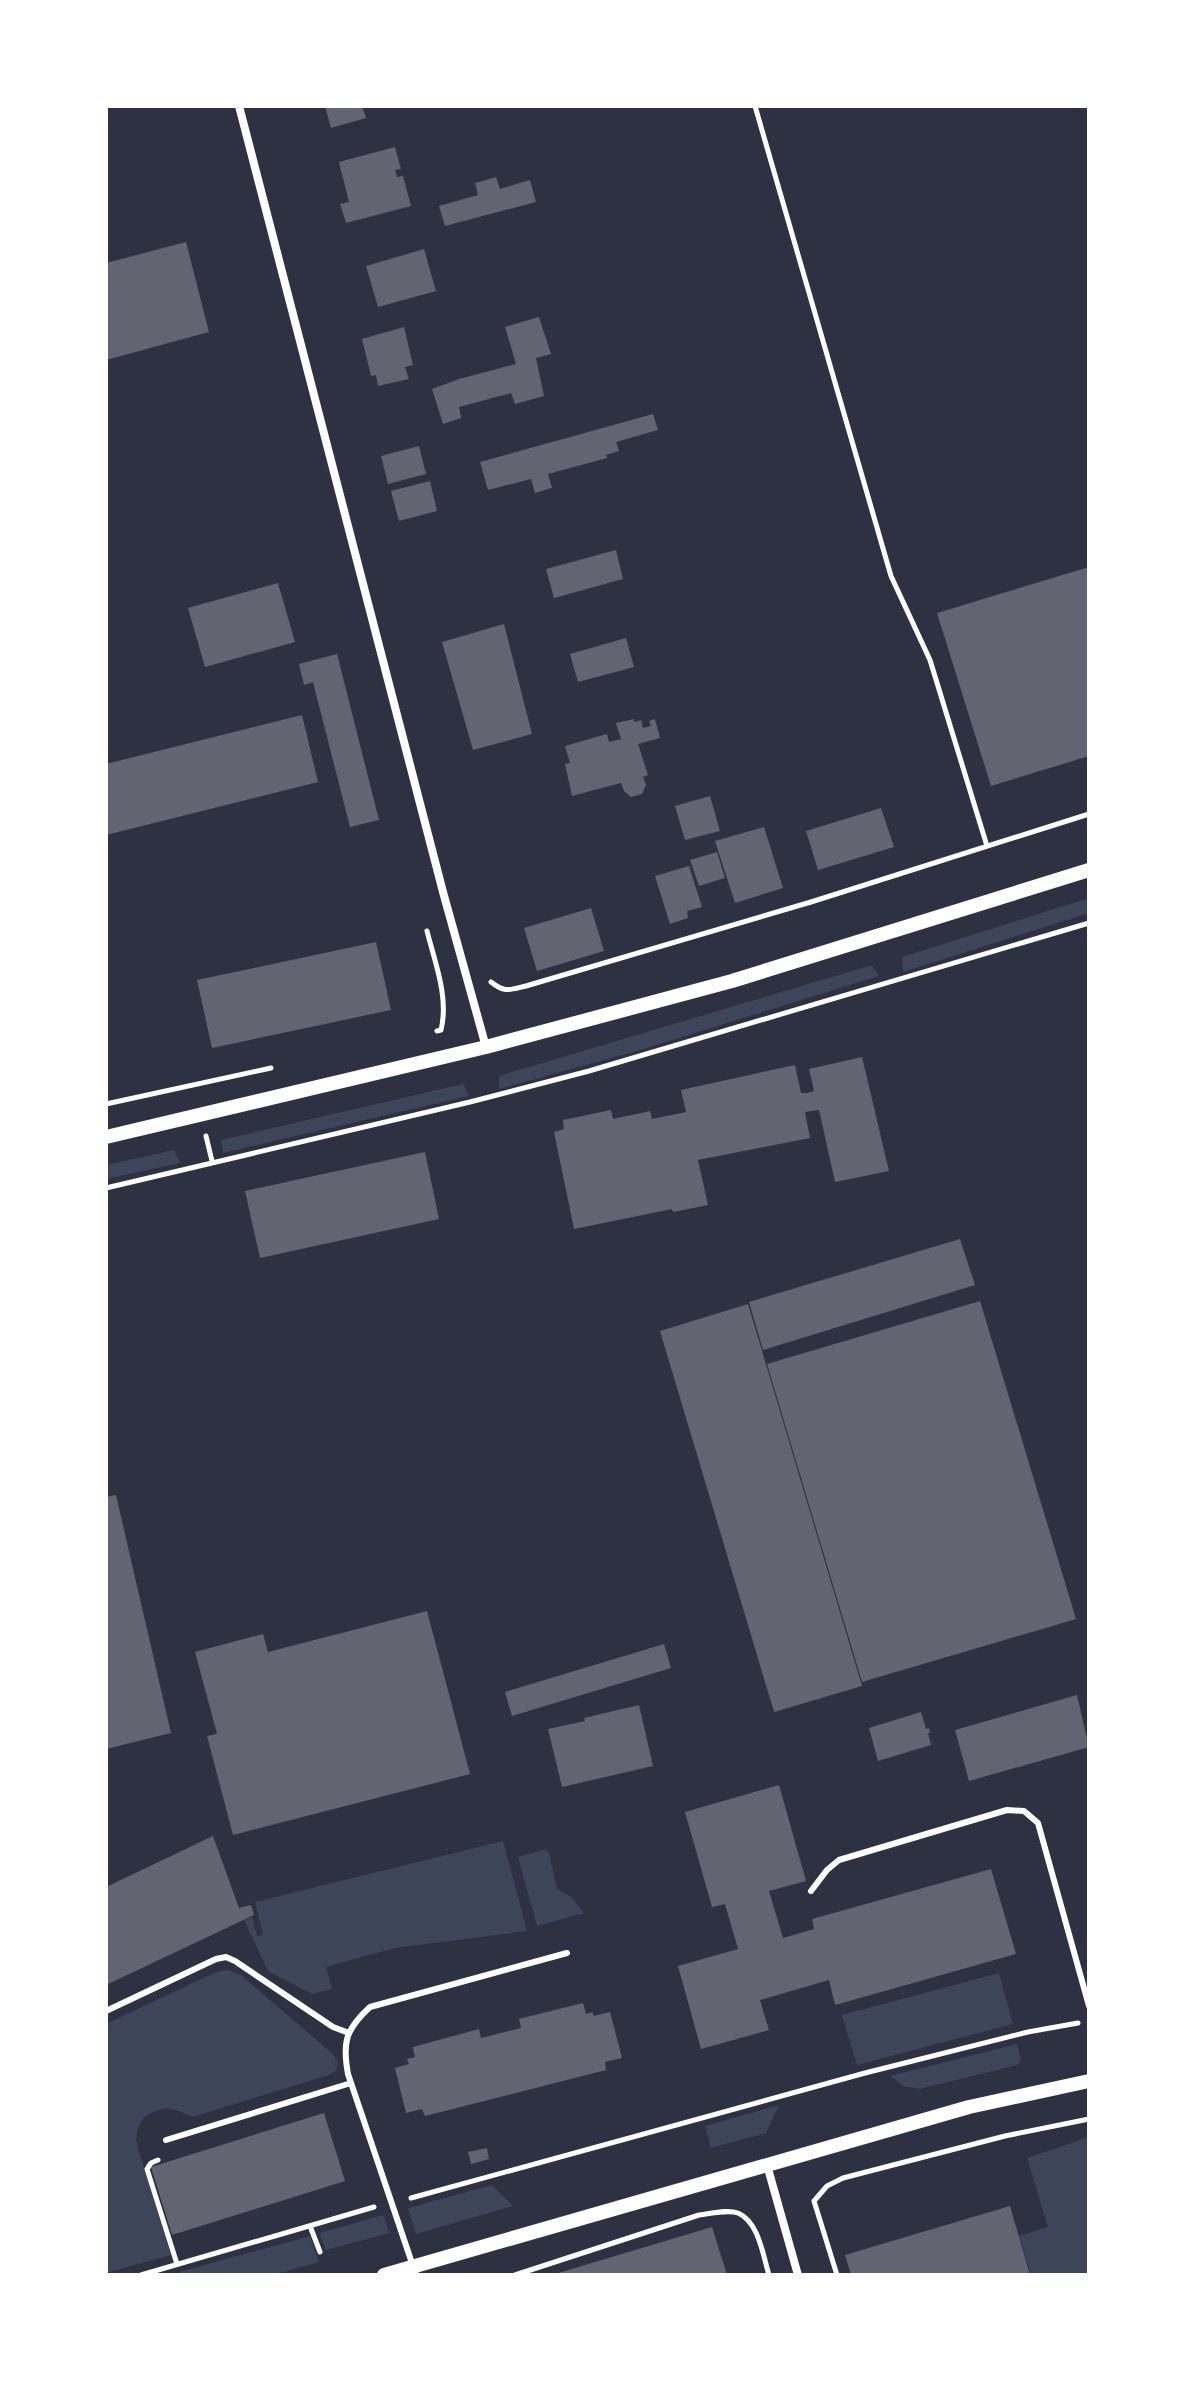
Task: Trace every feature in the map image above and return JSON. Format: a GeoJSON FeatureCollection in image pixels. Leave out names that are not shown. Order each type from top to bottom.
{"type":"FeatureCollection","features":[{"type":"Feature","properties":{"kind":"street"},"geometry":{"type":"LineString","coordinates":[[239,106],[486,1047]]}},
{"type":"Feature","properties":{"kind":"street"},"geometry":{"type":"LineString","coordinates":[[106,1137],[486,1047],[732,981],[1089,870]]}},
{"type":"Feature","properties":{"kind":"street"},"geometry":{"type":"LineString","coordinates":[[384,2275],[414,2271],[969,2107],[1089,2081]]}},
{"type":"Feature","properties":{"kind":"street"},"geometry":{"type":"LineString","coordinates":[[767,2165],[798,2275]]}},
{"type":"Feature","properties":{"kind":"lane"},"geometry":{"type":"LineString","coordinates":[[811,1891],[839,1860],[1007,1810],[1024,1811],[1038,1823],[1089,2006]]}},
{"type":"Feature","properties":{"kind":"lane"},"geometry":{"type":"LineString","coordinates":[[414,2271],[351,2083],[343,2049],[353,2022],[370,2007],[567,1953]]}},
{"type":"Feature","properties":{"kind":"lane"},"geometry":{"type":"LineString","coordinates":[[106,2011],[226,1957],[333,2027],[349,2033]]}},
{"type":"Feature","properties":{"kind":"lane"},"geometry":{"type":"LineString","coordinates":[[166,2140],[351,2083]]}},
{"type":"Feature","properties":{"kind":"path"},"geometry":{"type":"LineString","coordinates":[[755,106],[891,576],[930,660],[987,846]]}},
{"type":"Feature","properties":{"kind":"path"},"geometry":{"type":"LineString","coordinates":[[490,981],[499,989],[526,986],[811,902],[1089,814]]}},
{"type":"Feature","properties":{"kind":"path"},"geometry":{"type":"LineString","coordinates":[[432,1033],[441,1030],[445,1015],[424,918],[443,892]]}},
{"type":"Feature","properties":{"kind":"path"},"geometry":{"type":"LineString","coordinates":[[106,1188],[589,1071],[1089,923]]}},
{"type":"Feature","properties":{"kind":"path"},"geometry":{"type":"LineString","coordinates":[[106,1104],[286,1065]]}},
{"type":"Feature","properties":{"kind":"path"},"geometry":{"type":"LineString","coordinates":[[684,2122],[880,2069],[1089,2020]]}},
{"type":"Feature","properties":{"kind":"path"},"geometry":{"type":"LineString","coordinates":[[805,2202],[814,2201],[827,2186],[843,2178],[1005,2136],[1089,2119]]}},
{"type":"Feature","properties":{"kind":"path"},"geometry":{"type":"LineString","coordinates":[[166,2158],[151,2163],[147,2169],[177,2264]]}},
{"type":"Feature","properties":{"kind":"path"},"geometry":{"type":"LineString","coordinates":[[814,2201],[837,2275]]}},
{"type":"Feature","properties":{"kind":"path"},"geometry":{"type":"LineString","coordinates":[[515,2275],[699,2215],[725,2212],[738,2213],[754,2223],[769,2275]]}},
{"type":"Feature","properties":{"kind":"path"},"geometry":{"type":"LineString","coordinates":[[310,2226],[320,2252]]}},
{"type":"Feature","properties":{"kind":"shaded area"},"geometry":{"type":"Polygon","coordinates":[[[1089,898],[1089,913],[903,972],[902,957],[1089,898]]]}},
{"type":"Feature","properties":{"kind":"shaded area"},"geometry":{"type":"Polygon","coordinates":[[[872,965],[879,976],[637,1051],[499,1089],[499,1076],[872,965]]]}},
{"type":"Feature","properties":{"kind":"shaded area"},"geometry":{"type":"Polygon","coordinates":[[[463,1084],[469,1096],[223,1153],[221,1140],[463,1084]]]}},
{"type":"Feature","properties":{"kind":"shaded area"},"geometry":{"type":"Polygon","coordinates":[[[174,1150],[180,1163],[106,1179],[106,1165],[174,1150]]]}},
{"type":"Feature","properties":{"kind":"shaded area"},"geometry":{"type":"Polygon","coordinates":[[[503,1841],[527,1931],[394,1948],[326,1967],[332,1989],[312,1994],[268,1971],[244,1920],[252,1917],[257,1936],[263,1935],[255,1902],[503,1841]]]}},
{"type":"Feature","properties":{"kind":"shaded area"},"geometry":{"type":"Polygon","coordinates":[[[542,1850],[549,1853],[557,1889],[571,1897],[584,1913],[537,1926],[518,1857],[542,1850]]]}},
{"type":"Feature","properties":{"kind":"shaded area"},"geometry":{"type":"Polygon","coordinates":[[[228,1970],[241,1975],[333,2054],[338,2063],[336,2071],[192,2117],[166,2108],[143,2118],[136,2138],[138,2149],[171,2255],[106,2273],[106,2024],[216,1972],[228,1970]]]}},
{"type":"Feature","properties":{"kind":"shaded area"},"geometry":{"type":"Polygon","coordinates":[[[999,1973],[1013,2024],[857,2065],[842,2015],[999,1973]]]}},
{"type":"Feature","properties":{"kind":"shaded area"},"geometry":{"type":"Polygon","coordinates":[[[1017,2044],[1021,2059],[1018,2065],[919,2089],[904,2086],[890,2076],[1017,2044]]]}},
{"type":"Feature","properties":{"kind":"shaded area"},"geometry":{"type":"Polygon","coordinates":[[[779,2105],[766,2133],[711,2148],[705,2126],[779,2105]]]}},
{"type":"Feature","properties":{"kind":"shaded area"},"geometry":{"type":"Polygon","coordinates":[[[1089,2137],[1089,2275],[1031,2275],[1019,2236],[1048,2227],[1027,2158],[1089,2137]]]}},
{"type":"Feature","properties":{"kind":"shaded area"},"geometry":{"type":"Polygon","coordinates":[[[492,2185],[513,2206],[416,2234],[408,2208],[492,2185]]]}},
{"type":"Feature","properties":{"kind":"shaded area"},"geometry":{"type":"Polygon","coordinates":[[[384,2215],[389,2233],[326,2250],[319,2233],[384,2215]]]}},
{"type":"Feature","properties":{"kind":"shaded area"},"geometry":{"type":"Polygon","coordinates":[[[310,2236],[319,2262],[272,2275],[180,2275],[179,2272],[310,2236]]]}},
{"type":"Feature","properties":{"kind":"building"},"geometry":{"type":"Polygon","coordinates":[[[325,106],[362,106],[366,118],[331,128],[325,106]]]}},
{"type":"Feature","properties":{"kind":"building"},"geometry":{"type":"Polygon","coordinates":[[[395,147],[401,169],[395,170],[397,177],[403,176],[411,206],[346,223],[340,204],[349,202],[339,162],[395,147]]]}},
{"type":"Feature","properties":{"kind":"building"},"geometry":{"type":"Polygon","coordinates":[[[496,177],[500,189],[530,180],[536,202],[445,226],[439,206],[478,195],[475,183],[496,177]]]}},
{"type":"Feature","properties":{"kind":"building"},"geometry":{"type":"Polygon","coordinates":[[[186,242],[209,332],[106,360],[106,263],[186,242]]]}},
{"type":"Feature","properties":{"kind":"building"},"geometry":{"type":"Polygon","coordinates":[[[424,249],[436,291],[378,307],[366,266],[424,249]]]}},
{"type":"Feature","properties":{"kind":"building"},"geometry":{"type":"Polygon","coordinates":[[[539,317],[551,354],[536,358],[544,396],[515,404],[511,393],[459,407],[461,418],[443,424],[432,389],[516,364],[505,327],[539,317]]]}},
{"type":"Feature","properties":{"kind":"building"},"geometry":{"type":"Polygon","coordinates":[[[404,327],[413,365],[405,367],[409,379],[378,386],[376,375],[371,376],[362,339],[404,327]]]}},
{"type":"Feature","properties":{"kind":"building"},"geometry":{"type":"Polygon","coordinates":[[[653,414],[658,430],[616,442],[619,451],[606,455],[607,458],[548,474],[552,488],[535,493],[531,479],[488,490],[480,462],[653,414]]]}},
{"type":"Feature","properties":{"kind":"building"},"geometry":{"type":"Polygon","coordinates":[[[419,446],[426,474],[388,484],[381,456],[419,446]]]}},
{"type":"Feature","properties":{"kind":"building"},"geometry":{"type":"Polygon","coordinates":[[[430,481],[437,511],[399,521],[391,491],[430,481]]]}},
{"type":"Feature","properties":{"kind":"building"},"geometry":{"type":"Polygon","coordinates":[[[616,550],[623,579],[554,598],[546,569],[616,550]]]}},
{"type":"Feature","properties":{"kind":"building"},"geometry":{"type":"Polygon","coordinates":[[[1089,567],[1089,756],[991,786],[937,613],[1089,567]]]}},
{"type":"Feature","properties":{"kind":"building"},"geometry":{"type":"Polygon","coordinates":[[[278,583],[295,642],[205,667],[188,608],[278,583]]]}},
{"type":"Feature","properties":{"kind":"building"},"geometry":{"type":"Polygon","coordinates":[[[504,624],[532,734],[473,750],[442,642],[504,624]]]}},
{"type":"Feature","properties":{"kind":"building"},"geometry":{"type":"Polygon","coordinates":[[[626,638],[634,667],[578,682],[570,654],[626,638]]]}},
{"type":"Feature","properties":{"kind":"building"},"geometry":{"type":"Polygon","coordinates":[[[337,654],[379,820],[350,827],[313,682],[304,685],[299,664],[337,654]]]}},
{"type":"Feature","properties":{"kind":"building"},"geometry":{"type":"Polygon","coordinates":[[[302,715],[318,782],[106,835],[106,764],[302,715]]]}},
{"type":"Feature","properties":{"kind":"building"},"geometry":{"type":"Polygon","coordinates":[[[634,719],[634,722],[641,720],[643,728],[651,726],[649,721],[655,719],[660,738],[638,744],[648,775],[643,777],[646,785],[642,794],[631,797],[621,783],[572,796],[565,764],[570,763],[565,746],[607,734],[609,742],[621,739],[616,723],[634,719]]]}},
{"type":"Feature","properties":{"kind":"building"},"geometry":{"type":"Polygon","coordinates":[[[710,796],[720,831],[685,840],[675,806],[710,796]]]}},
{"type":"Feature","properties":{"kind":"building"},"geometry":{"type":"Polygon","coordinates":[[[881,808],[894,847],[818,870],[806,831],[881,808]]]}},
{"type":"Feature","properties":{"kind":"building"},"geometry":{"type":"Polygon","coordinates":[[[764,827],[783,888],[735,903],[715,841],[764,827]]]}},
{"type":"Feature","properties":{"kind":"building"},"geometry":{"type":"Polygon","coordinates":[[[717,852],[725,878],[699,886],[690,860],[717,852]]]}},
{"type":"Feature","properties":{"kind":"building"},"geometry":{"type":"Polygon","coordinates":[[[689,866],[702,907],[687,911],[688,918],[670,924],[655,876],[689,866]]]}},
{"type":"Feature","properties":{"kind":"building"},"geometry":{"type":"Polygon","coordinates":[[[591,908],[604,951],[537,971],[524,928],[591,908]]]}},
{"type":"Feature","properties":{"kind":"building"},"geometry":{"type":"Polygon","coordinates":[[[376,942],[391,1010],[212,1048],[197,980],[376,942]]]}},
{"type":"Feature","properties":{"kind":"building"},"geometry":{"type":"Polygon","coordinates":[[[862,1057],[889,1171],[835,1182],[819,1110],[805,1112],[810,1138],[698,1160],[708,1205],[673,1212],[672,1209],[574,1229],[554,1132],[564,1129],[563,1120],[611,1110],[613,1119],[650,1111],[652,1119],[686,1112],[681,1090],[795,1065],[801,1093],[807,1093],[814,1091],[809,1069],[862,1057]]]}},
{"type":"Feature","properties":{"kind":"building"},"geometry":{"type":"Polygon","coordinates":[[[425,1152],[439,1219],[260,1258],[245,1191],[425,1152]]]}},
{"type":"Feature","properties":{"kind":"building"},"geometry":{"type":"Polygon","coordinates":[[[960,1239],[975,1285],[763,1350],[749,1302],[960,1239]]]}},
{"type":"Feature","properties":{"kind":"building"},"geometry":{"type":"Polygon","coordinates":[[[980,1301],[1076,1619],[862,1682],[767,1364],[980,1301]]]}},
{"type":"Feature","properties":{"kind":"building"},"geometry":{"type":"Polygon","coordinates":[[[748,1304],[862,1686],[774,1712],[660,1331],[748,1304]]]}},
{"type":"Feature","properties":{"kind":"building"},"geometry":{"type":"Polygon","coordinates":[[[116,1495],[171,1733],[106,1749],[106,1497],[116,1495]]]}},
{"type":"Feature","properties":{"kind":"building"},"geometry":{"type":"Polygon","coordinates":[[[427,1611],[470,1774],[233,1835],[207,1736],[217,1734],[195,1652],[263,1634],[268,1652],[427,1611]]]}},
{"type":"Feature","properties":{"kind":"building"},"geometry":{"type":"Polygon","coordinates":[[[664,1644],[671,1668],[512,1716],[505,1692],[664,1644]]]}},
{"type":"Feature","properties":{"kind":"building"},"geometry":{"type":"Polygon","coordinates":[[[1077,1695],[1089,1747],[969,1781],[955,1730],[1077,1695]]]}},
{"type":"Feature","properties":{"kind":"building"},"geometry":{"type":"Polygon","coordinates":[[[639,1705],[653,1766],[562,1787],[548,1729],[639,1705]]]}},
{"type":"Feature","properties":{"kind":"building"},"geometry":{"type":"Polygon","coordinates":[[[921,1712],[926,1729],[929,1728],[931,1745],[878,1761],[869,1728],[921,1712]]]}},
{"type":"Feature","properties":{"kind":"building"},"geometry":{"type":"Polygon","coordinates":[[[779,1785],[806,1881],[769,1891],[783,1938],[814,1929],[812,1919],[991,1869],[1016,1954],[835,2005],[829,1980],[760,2000],[769,2030],[701,2049],[678,1966],[738,1949],[725,1904],[712,1907],[685,1812],[779,1785]]]}},
{"type":"Feature","properties":{"kind":"building"},"geometry":{"type":"Polygon","coordinates":[[[213,1836],[239,1908],[251,1905],[254,1915],[106,1985],[106,1887],[213,1836]]]}},
{"type":"Feature","properties":{"kind":"building"},"geometry":{"type":"Polygon","coordinates":[[[583,2003],[586,2014],[592,2012],[594,2016],[610,2012],[622,2058],[605,2062],[606,2070],[425,2116],[422,2109],[406,2113],[395,2068],[409,2064],[407,2059],[415,2057],[413,2047],[479,2029],[481,2038],[521,2028],[519,2019],[583,2003]]]}},
{"type":"Feature","properties":{"kind":"building"},"geometry":{"type":"Polygon","coordinates":[[[324,2113],[345,2181],[172,2235],[151,2167],[324,2113]]]}},
{"type":"Feature","properties":{"kind":"building"},"geometry":{"type":"Polygon","coordinates":[[[487,2148],[489,2159],[471,2164],[468,2152],[487,2148]]]}},
{"type":"Feature","properties":{"kind":"building"},"geometry":{"type":"Polygon","coordinates":[[[1010,2206],[1030,2275],[851,2275],[845,2255],[1010,2206]]]}},
{"type":"Feature","properties":{"kind":"building"},"geometry":{"type":"Polygon","coordinates":[[[712,2227],[727,2275],[555,2275],[555,2274],[712,2227]]]}}]}
